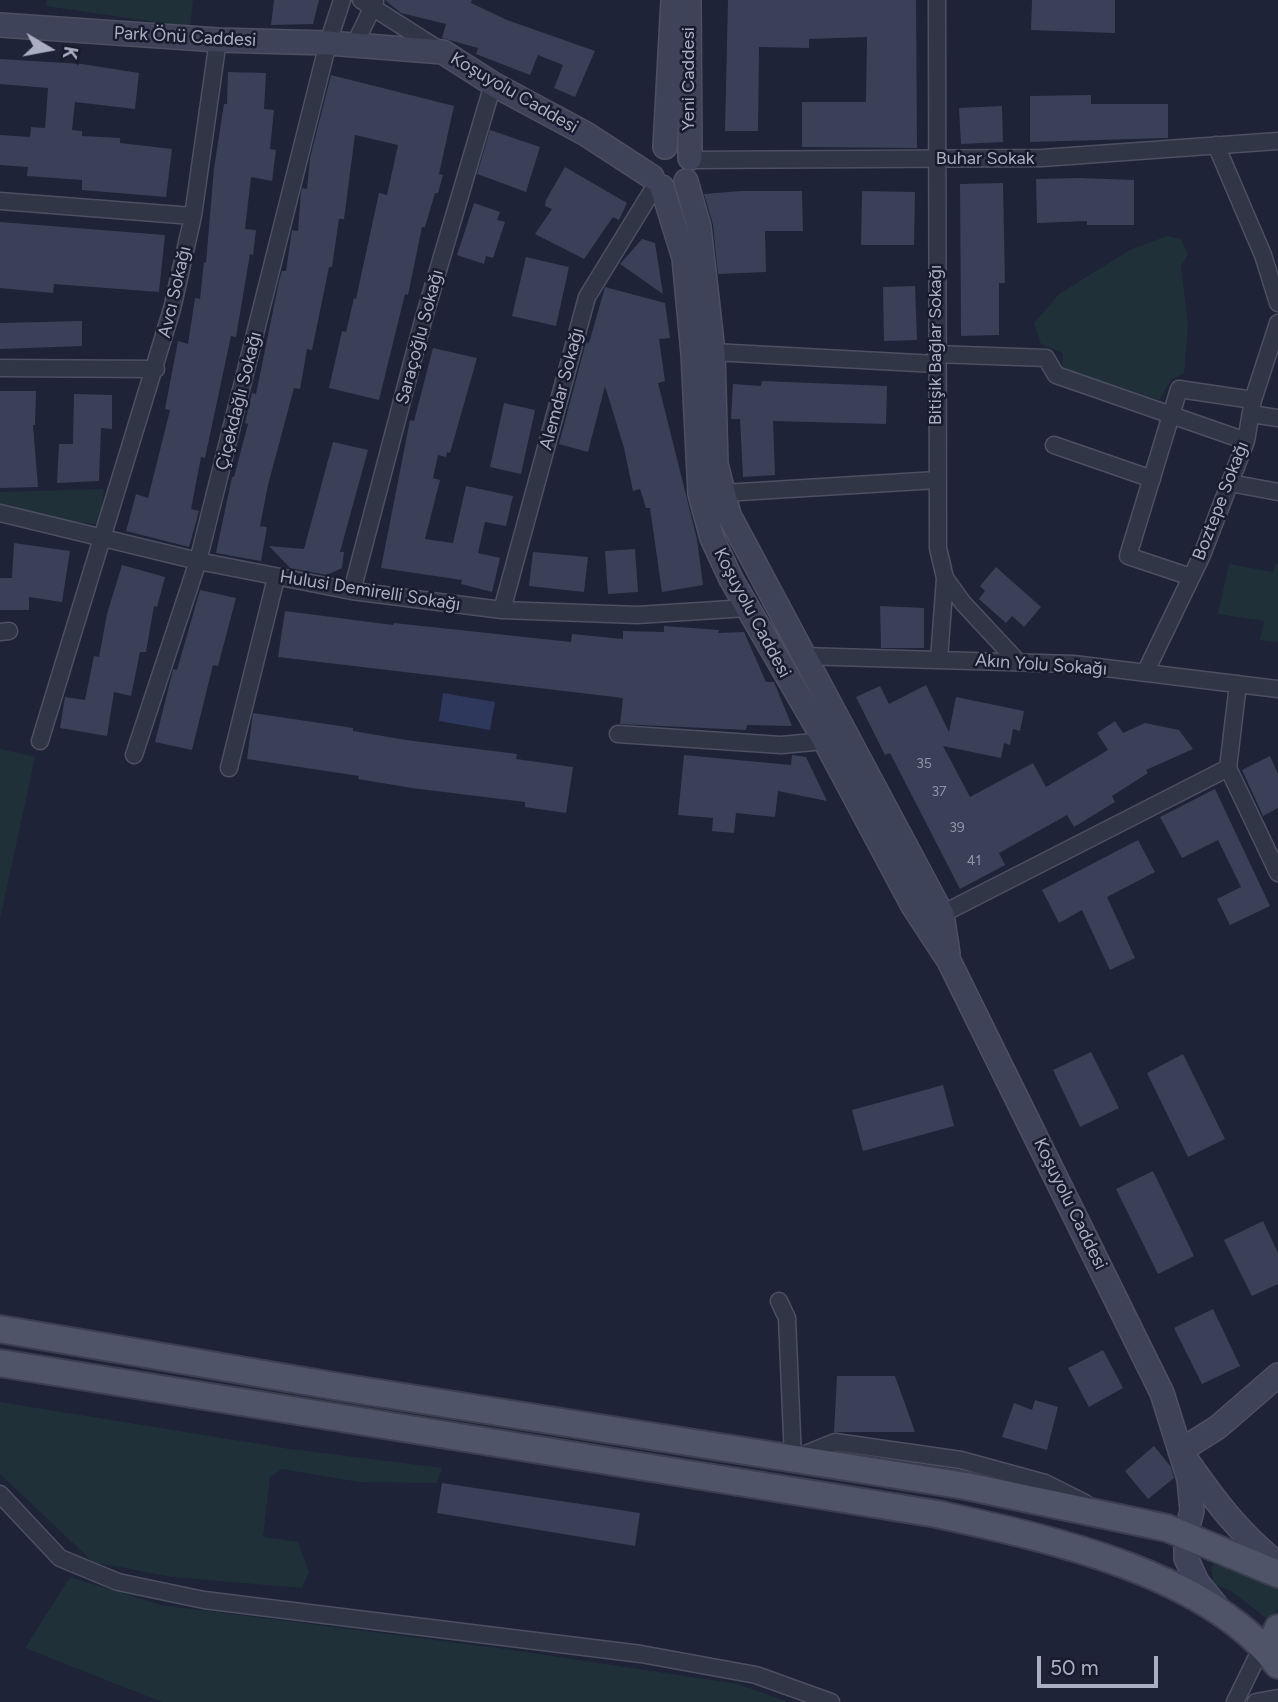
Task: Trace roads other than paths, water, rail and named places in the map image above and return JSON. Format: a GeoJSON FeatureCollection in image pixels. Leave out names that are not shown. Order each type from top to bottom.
{"type":"FeatureCollection","features":[{"type":"Feature","properties":{"kind":"main road"},"geometry":{"type":"LineString","coordinates":[[0,1329],[966,1486],[1186,1534],[1278,1574]]}},
{"type":"Feature","properties":{"kind":"main road"},"geometry":{"type":"LineString","coordinates":[[0,1363],[937,1514],[1034,1536],[1136,1569],[1202,1601],[1275,1648]]}},
{"type":"Feature","properties":{"kind":"street","name":"Çiçekdağlı Sokağı"},"geometry":{"type":"LineString","coordinates":[[134,755],[198,561],[328,43],[342,0]]}},
{"type":"Feature","properties":{"kind":"street","name":"Yeni Caddesi"},"geometry":{"type":"LineString","coordinates":[[657,170],[673,0]]}},
{"type":"Feature","properties":{"kind":"street","name":"Yeni Caddesi"},"geometry":{"type":"LineString","coordinates":[[689,0],[689,167]]}},
{"type":"Feature","properties":{"kind":"street","name":"Bitişik Bağlar Sokağı"},"geometry":{"type":"LineString","coordinates":[[937,0],[937,548],[945,578],[963,603],[1018,662]]}},
{"type":"Feature","properties":{"kind":"street","name":"Koşuyolu Caddesi"},"geometry":{"type":"LineString","coordinates":[[369,3],[493,84],[657,170],[684,258],[703,353]]}},
{"type":"Feature","properties":{"kind":"street"},"geometry":{"type":"LineString","coordinates":[[354,46],[369,3]]}},
{"type":"Feature","properties":{"kind":"street","name":"Park Önü Caddesi"},"geometry":{"type":"LineString","coordinates":[[0,24],[218,40],[328,43]]}},
{"type":"Feature","properties":{"kind":"street","name":"Avcı Sokağı"},"geometry":{"type":"LineString","coordinates":[[40,741],[156,369],[193,216],[218,40]]}},
{"type":"Feature","properties":{"kind":"street","name":"Koşuyolu Caddesi"},"geometry":{"type":"LineString","coordinates":[[328,43],[443,52]]}},
{"type":"Feature","properties":{"kind":"street","name":"Saraçoğlu Sokağı"},"geometry":{"type":"LineString","coordinates":[[352,592],[423,321],[493,84]]}},
{"type":"Feature","properties":{"kind":"street","name":"Buhar Sokak"},"geometry":{"type":"LineString","coordinates":[[689,167],[1042,158],[1278,141]]}},
{"type":"Feature","properties":{"kind":"street"},"geometry":{"type":"LineString","coordinates":[[1216,145],[1263,255],[1278,303]]}},
{"type":"Feature","properties":{"kind":"street"},"geometry":{"type":"LineString","coordinates":[[682,149],[689,167],[673,188],[657,170],[682,149]]}},
{"type":"Feature","properties":{"kind":"street","name":"Koşuyolu Caddesi"},"geometry":{"type":"LineString","coordinates":[[689,167],[699,227],[712,538],[747,608],[825,741],[913,906],[949,961],[1162,1393],[1181,1451]]}},
{"type":"Feature","properties":{"kind":"street","name":"Alemdar Sokağı"},"geometry":{"type":"LineString","coordinates":[[502,610],[587,297],[657,170]]}},
{"type":"Feature","properties":{"kind":"street"},"geometry":{"type":"LineString","coordinates":[[0,201],[193,216]]}},
{"type":"Feature","properties":{"kind":"street","name":"Boztepe Sokağı"},"geometry":{"type":"LineString","coordinates":[[1146,673],[1191,577],[1246,441],[1252,407],[1278,323]]}},
{"type":"Feature","properties":{"kind":"street"},"geometry":{"type":"LineString","coordinates":[[703,353],[936,359],[1046,358],[1056,375],[1246,441]]}},
{"type":"Feature","properties":{"kind":"street"},"geometry":{"type":"LineString","coordinates":[[0,368],[156,369]]}},
{"type":"Feature","properties":{"kind":"street"},"geometry":{"type":"LineString","coordinates":[[1191,577],[1128,556],[1179,389],[1252,407],[1278,418]]}},
{"type":"Feature","properties":{"kind":"street"},"geometry":{"type":"LineString","coordinates":[[1054,445],[1152,480]]}},
{"type":"Feature","properties":{"kind":"street"},"geometry":{"type":"LineString","coordinates":[[711,494],[937,480]]}},
{"type":"Feature","properties":{"kind":"street"},"geometry":{"type":"LineString","coordinates":[[1230,483],[1278,492]]}},
{"type":"Feature","properties":{"kind":"street","name":"Koşuyolu Caddesi"},"geometry":{"type":"LineString","coordinates":[[711,494],[729,515],[942,914],[949,961]]}},
{"type":"Feature","properties":{"kind":"street","name":"Hulusi Demirelli Sokağı"},"geometry":{"type":"LineString","coordinates":[[0,513],[198,561],[352,592],[502,610],[638,615],[747,608]]}},
{"type":"Feature","properties":{"kind":"street"},"geometry":{"type":"LineString","coordinates":[[229,768],[276,578]]}},
{"type":"Feature","properties":{"kind":"street"},"geometry":{"type":"LineString","coordinates":[[939,659],[945,578]]}},
{"type":"Feature","properties":{"kind":"street"},"geometry":{"type":"LineString","coordinates":[[782,671],[802,656]]}},
{"type":"Feature","properties":{"kind":"street","name":"Akın Yolu Sokağı"},"geometry":{"type":"LineString","coordinates":[[802,656],[1018,662],[1146,673],[1278,689]]}},
{"type":"Feature","properties":{"kind":"street"},"geometry":{"type":"LineString","coordinates":[[1238,684],[1228,768],[1278,873]]}},
{"type":"Feature","properties":{"kind":"street"},"geometry":{"type":"LineString","coordinates":[[618,734],[781,745],[825,741]]}},
{"type":"Feature","properties":{"kind":"street"},"geometry":{"type":"LineString","coordinates":[[942,914],[1228,768]]}},
{"type":"Feature","properties":{"kind":"street"},"geometry":{"type":"LineString","coordinates":[[779,1301],[787,1318],[793,1459]]}},
{"type":"Feature","properties":{"kind":"street"},"geometry":{"type":"LineString","coordinates":[[1181,1451],[1218,1427],[1278,1375]]}},
{"type":"Feature","properties":{"kind":"street"},"geometry":{"type":"LineString","coordinates":[[1181,1451],[1189,1479],[1192,1511],[1186,1534],[1186,1558],[1197,1582],[1227,1619]]}},
{"type":"Feature","properties":{"kind":"street"},"geometry":{"type":"LineString","coordinates":[[1181,1451],[1219,1507],[1248,1541],[1278,1564]]}},
{"type":"Feature","properties":{"kind":"street"},"geometry":{"type":"LineString","coordinates":[[0,1494],[60,1558],[118,1582],[205,1600],[641,1654],[756,1675],[831,1702]]}},
{"type":"Feature","properties":{"kind":"street"},"geometry":{"type":"LineString","coordinates":[[1236,1702],[1256,1659],[1275,1648]]}},
{"type":"Feature","properties":{"kind":"street"},"geometry":{"type":"LineString","coordinates":[[1256,1702],[1278,1698]]}},
{"type":"Feature","properties":{"kind":"water"},"geometry":{"type":"Polygon","coordinates":[[[443,693],[495,702],[490,730],[439,721],[443,693]]]}}]}
